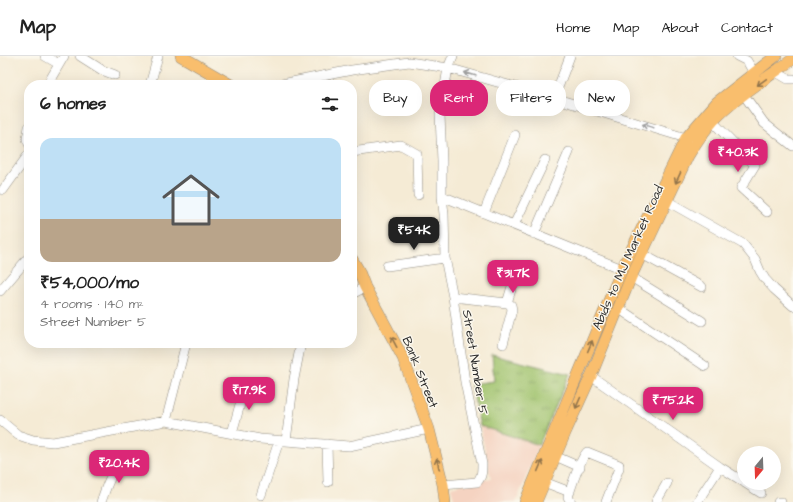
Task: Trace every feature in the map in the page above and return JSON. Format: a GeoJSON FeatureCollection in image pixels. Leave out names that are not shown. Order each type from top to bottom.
{"type":"FeatureCollection","features":[{"type":"Feature","properties":{"kind":"main road"},"geometry":{"type":"LineString","coordinates":[[181,56],[222,80]]}},
{"type":"Feature","properties":{"kind":"main road","name":"Abids to MJ Market Road"},"geometry":{"type":"LineString","coordinates":[[525,502],[622,269],[686,138],[717,102],[776,56]]}},
{"type":"Feature","properties":{"kind":"main road","name":"Abids to MJ Market Road"},"geometry":{"type":"LineString","coordinates":[[536,502],[591,376],[631,276],[688,156],[696,143],[726,109],[793,58]]}},
{"type":"Feature","properties":{"kind":"main road","name":"Bank Street"},"geometry":{"type":"LineString","coordinates":[[357,267],[365,287],[403,358],[429,429],[446,502]]}},
{"type":"Feature","properties":{"kind":"street"},"geometry":{"type":"LineString","coordinates":[[45,56],[59,64]]}},
{"type":"Feature","properties":{"kind":"street"},"geometry":{"type":"LineString","coordinates":[[50,80],[64,56]]}},
{"type":"Feature","properties":{"kind":"street"},"geometry":{"type":"LineString","coordinates":[[80,56],[102,70],[115,75]]}},
{"type":"Feature","properties":{"kind":"street"},"geometry":{"type":"LineString","coordinates":[[151,80],[158,56]]}},
{"type":"Feature","properties":{"kind":"street"},"geometry":{"type":"LineString","coordinates":[[388,65],[391,56]]}},
{"type":"Feature","properties":{"kind":"street","name":"Street Number 5"},"geometry":{"type":"LineString","coordinates":[[443,485],[477,482],[482,474],[482,464],[465,382],[453,297],[445,258],[440,115],[448,68],[453,56]]}},
{"type":"Feature","properties":{"kind":"street"},"geometry":{"type":"LineString","coordinates":[[561,80],[570,56]]}},
{"type":"Feature","properties":{"kind":"street"},"geometry":{"type":"LineString","coordinates":[[737,56],[747,61],[754,73]]}},
{"type":"Feature","properties":{"kind":"street"},"geometry":{"type":"LineString","coordinates":[[302,80],[352,70],[409,62],[448,68],[496,82]]}},
{"type":"Feature","properties":{"kind":"street"},"geometry":{"type":"LineString","coordinates":[[776,72],[788,79],[793,79]]}},
{"type":"Feature","properties":{"kind":"street"},"geometry":{"type":"LineString","coordinates":[[744,95],[764,123],[793,146]]}},
{"type":"Feature","properties":{"kind":"street"},"geometry":{"type":"LineString","coordinates":[[566,102],[686,138],[696,143]]}},
{"type":"Feature","properties":{"kind":"street"},"geometry":{"type":"LineString","coordinates":[[713,122],[755,165],[741,188],[767,212]]}},
{"type":"Feature","properties":{"kind":"street"},"geometry":{"type":"LineString","coordinates":[[484,213],[515,135]]}},
{"type":"Feature","properties":{"kind":"street"},"geometry":{"type":"LineString","coordinates":[[357,151],[400,145],[417,154],[418,195]]}},
{"type":"Feature","properties":{"kind":"street"},"geometry":{"type":"LineString","coordinates":[[534,234],[569,152]]}},
{"type":"Feature","properties":{"kind":"street"},"geometry":{"type":"LineString","coordinates":[[514,225],[545,160]]}},
{"type":"Feature","properties":{"kind":"street"},"geometry":{"type":"LineString","coordinates":[[3,190],[24,161]]}},
{"type":"Feature","properties":{"kind":"street"},"geometry":{"type":"LineString","coordinates":[[442,196],[622,269]]}},
{"type":"Feature","properties":{"kind":"street"},"geometry":{"type":"LineString","coordinates":[[667,201],[743,244],[755,259],[765,279],[793,306]]}},
{"type":"Feature","properties":{"kind":"street"},"geometry":{"type":"LineString","coordinates":[[642,254],[702,287]]}},
{"type":"Feature","properties":{"kind":"street"},"geometry":{"type":"LineString","coordinates":[[387,266],[445,258]]}},
{"type":"Feature","properties":{"kind":"street"},"geometry":{"type":"LineString","coordinates":[[0,291],[24,269]]}},
{"type":"Feature","properties":{"kind":"street"},"geometry":{"type":"LineString","coordinates":[[631,276],[702,321]]}},
{"type":"Feature","properties":{"kind":"street"},"geometry":{"type":"LineString","coordinates":[[507,303],[514,280]]}},
{"type":"Feature","properties":{"kind":"street"},"geometry":{"type":"LineString","coordinates":[[357,291],[365,287]]}},
{"type":"Feature","properties":{"kind":"street"},"geometry":{"type":"LineString","coordinates":[[453,297],[507,303],[511,305],[512,310],[503,344]]}},
{"type":"Feature","properties":{"kind":"street"},"geometry":{"type":"LineString","coordinates":[[618,308],[705,366]]}},
{"type":"Feature","properties":{"kind":"street"},"geometry":{"type":"LineString","coordinates":[[166,421],[185,348]]}},
{"type":"Feature","properties":{"kind":"street"},"geometry":{"type":"LineString","coordinates":[[261,495],[282,441],[300,348]]}},
{"type":"Feature","properties":{"kind":"street"},"geometry":{"type":"LineString","coordinates":[[591,376],[737,478]]}},
{"type":"Feature","properties":{"kind":"street"},"geometry":{"type":"LineString","coordinates":[[232,433],[246,383]]}},
{"type":"Feature","properties":{"kind":"street"},"geometry":{"type":"LineString","coordinates":[[0,420],[18,435],[33,440],[53,442],[166,421],[260,439],[349,446],[429,429]]}},
{"type":"Feature","properties":{"kind":"street"},"geometry":{"type":"LineString","coordinates":[[326,444],[328,482]]}},
{"type":"Feature","properties":{"kind":"street"},"geometry":{"type":"LineString","coordinates":[[570,502],[568,497],[587,452],[619,465],[606,502]]}},
{"type":"Feature","properties":{"kind":"street"},"geometry":{"type":"LineString","coordinates":[[555,456],[580,466]]}},
{"type":"Feature","properties":{"kind":"street"},"geometry":{"type":"LineString","coordinates":[[102,502],[110,479],[116,470],[124,464],[137,462]]}},
{"type":"Feature","properties":{"kind":"street"},"geometry":{"type":"LineString","coordinates":[[698,502],[720,466]]}},
{"type":"Feature","properties":{"kind":"street"},"geometry":{"type":"LineString","coordinates":[[544,482],[570,492]]}},
{"type":"Feature","properties":{"kind":"street"},"geometry":{"type":"LineString","coordinates":[[656,502],[667,483]]}},
{"type":"Feature","properties":{"kind":"street"},"geometry":{"type":"LineString","coordinates":[[756,490],[761,493]]}},
{"type":"Feature","properties":{"kind":"shaded area"},"geometry":{"type":"Polygon","coordinates":[[[480,426],[539,445],[516,502],[455,502],[451,487],[491,478],[480,426]]]}},
{"type":"Feature","properties":{"kind":"green space"},"geometry":{"type":"Polygon","coordinates":[[[492,355],[570,374],[539,445],[480,426],[471,384],[494,381],[492,355]]]}}]}
